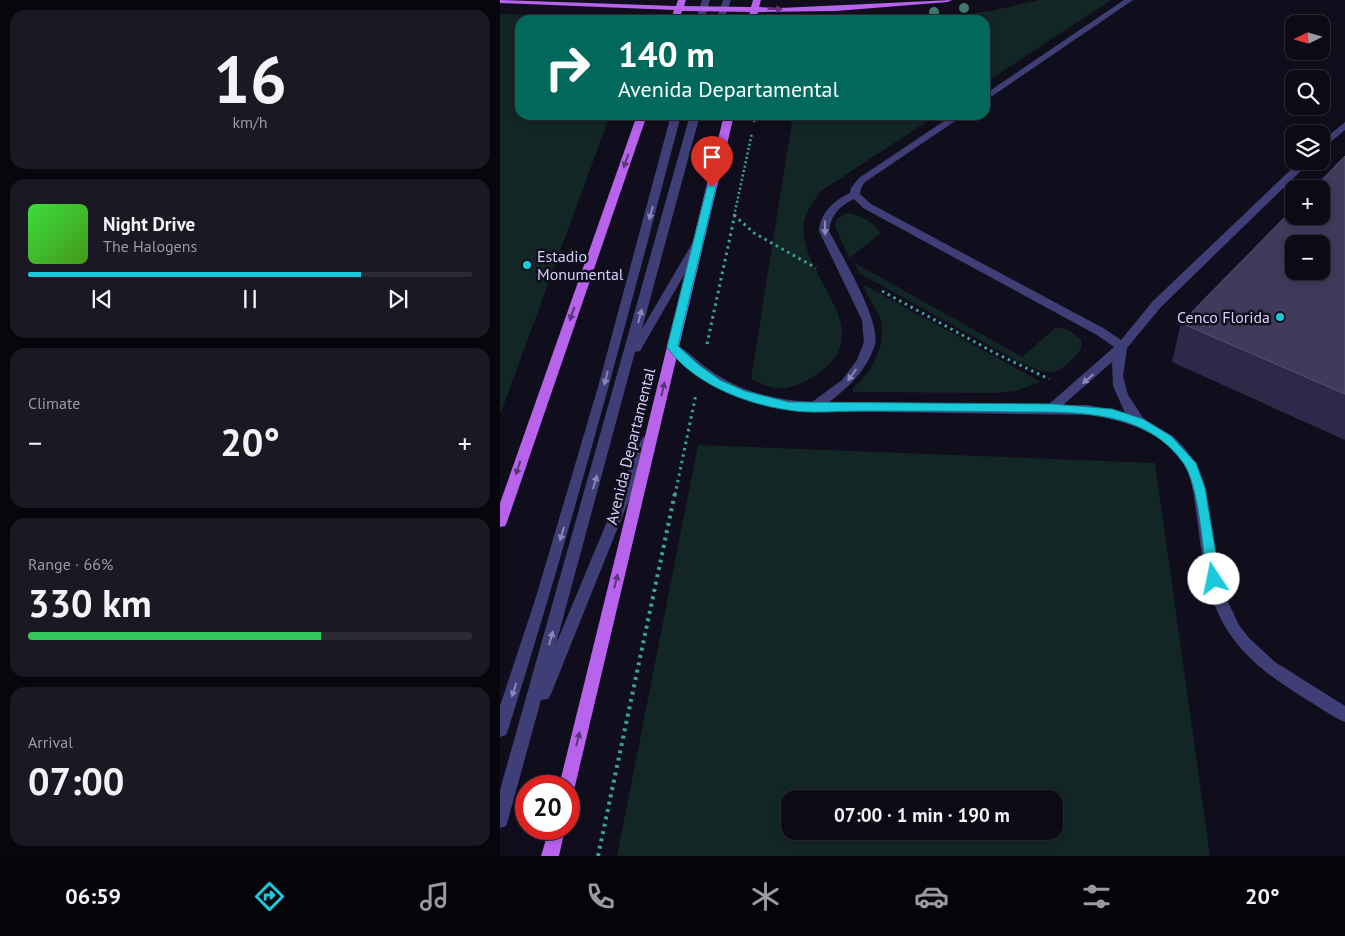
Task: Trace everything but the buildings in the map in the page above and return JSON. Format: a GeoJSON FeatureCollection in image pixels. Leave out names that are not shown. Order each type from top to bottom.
{"type":"FeatureCollection","features":[{"type":"Feature","properties":{"kind":"main road"},"geometry":{"type":"LineString","coordinates":[[753,15],[757,0]]}},
{"type":"Feature","properties":{"kind":"main road"},"geometry":{"type":"LineString","coordinates":[[500,1],[725,4],[755,9],[874,7],[948,0]]}},
{"type":"Feature","properties":{"kind":"main road"},"geometry":{"type":"LineString","coordinates":[[677,15],[681,3]]}},
{"type":"Feature","properties":{"kind":"main road"},"geometry":{"type":"LineString","coordinates":[[500,522],[640,120]]}},
{"type":"Feature","properties":{"kind":"main road","name":"Avenida Departamental"},"geometry":{"type":"LineString","coordinates":[[570,775],[728,120]]}},
{"type":"Feature","properties":{"kind":"main road"},"geometry":{"type":"LineString","coordinates":[[550,856],[554,840]]}},
{"type":"Feature","properties":{"kind":"lane"},"geometry":{"type":"LineString","coordinates":[[990,95],[1129,0]]}},
{"type":"Feature","properties":{"kind":"lane"},"geometry":{"type":"LineString","coordinates":[[500,730],[543,597],[604,388],[675,120]]}},
{"type":"Feature","properties":{"kind":"lane"},"geometry":{"type":"LineString","coordinates":[[500,820],[628,364],[694,120]]}},
{"type":"Feature","properties":{"kind":"lane"},"geometry":{"type":"LineString","coordinates":[[855,196],[856,188],[862,180],[952,120]]}},
{"type":"Feature","properties":{"kind":"lane"},"geometry":{"type":"LineString","coordinates":[[1330,139],[1345,125]]}},
{"type":"Feature","properties":{"kind":"lane"},"geometry":{"type":"LineString","coordinates":[[1052,408],[1122,347],[1157,304],[1297,170]]}},
{"type":"Feature","properties":{"kind":"lane"},"geometry":{"type":"LineString","coordinates":[[814,407],[846,383],[862,361],[870,342],[868,320],[826,239],[824,222],[831,210],[855,196]]}},
{"type":"Feature","properties":{"kind":"lane"},"geometry":{"type":"LineString","coordinates":[[855,196],[867,206],[1101,332],[1122,347]]}},
{"type":"Feature","properties":{"kind":"lane"},"geometry":{"type":"LineString","coordinates":[[628,364],[698,241]]}},
{"type":"Feature","properties":{"kind":"lane"},"geometry":{"type":"LineString","coordinates":[[673,347],[701,372],[722,386],[759,400],[783,406],[1052,408],[1112,413],[1140,422],[1167,439],[1190,463],[1199,488],[1216,589],[1222,607],[1235,631],[1259,658],[1345,715]]}},
{"type":"Feature","properties":{"kind":"lane"},"geometry":{"type":"LineString","coordinates":[[1122,347],[1117,364],[1117,380],[1124,404],[1140,422]]}},
{"type":"Feature","properties":{"kind":"lane"},"geometry":{"type":"LineString","coordinates":[[520,750],[656,418]]}},
{"type":"Feature","properties":{"kind":"path"},"geometry":{"type":"LineString","coordinates":[[598,856],[755,120]]}},
{"type":"Feature","properties":{"kind":"path"},"geometry":{"type":"LineString","coordinates":[[734,215],[754,233],[818,270],[860,279],[1045,378],[1080,385]]}},
{"type":"Feature","properties":{"kind":"green space"},"geometry":{"type":"Polygon","coordinates":[[[1039,0],[1111,0],[990,80],[990,15],[957,15],[991,11],[1039,0]]]}},
{"type":"Feature","properties":{"kind":"green space","name":"Estadio Monumental"},"geometry":{"type":"Polygon","coordinates":[[[500,14],[536,15],[515,15],[515,120],[608,120],[500,415],[500,14]]]}},
{"type":"Feature","properties":{"kind":"green space"},"geometry":{"type":"Polygon","coordinates":[[[792,120],[929,120],[821,191],[810,206],[805,217],[803,229],[809,255],[828,292],[842,328],[841,346],[831,362],[811,378],[788,388],[774,388],[751,379],[792,120]]]}},
{"type":"Feature","properties":{"kind":"green space"},"geometry":{"type":"Polygon","coordinates":[[[847,213],[861,217],[871,223],[880,234],[849,258],[835,226],[837,219],[847,213]]]}},
{"type":"Feature","properties":{"kind":"green space"},"geometry":{"type":"Polygon","coordinates":[[[855,263],[1022,357],[1055,328],[1063,328],[1072,333],[1081,340],[1081,348],[1062,368],[1051,372],[1040,371],[1021,363],[859,273],[855,263]]]}},
{"type":"Feature","properties":{"kind":"green space"},"geometry":{"type":"Polygon","coordinates":[[[864,285],[1041,382],[1015,391],[996,393],[853,392],[853,388],[873,364],[881,344],[881,323],[864,285]]]}},
{"type":"Feature","properties":{"kind":"green space"},"geometry":{"type":"Polygon","coordinates":[[[698,445],[1155,463],[1210,856],[617,856],[698,445]]]}},
{"type":"Feature","properties":{"kind":"place","name":"Estadio Monumental"},"geometry":{"type":"Point","coordinates":[527,265]}},
{"type":"Feature","properties":{"kind":"place","name":"Cenco Florida"},"geometry":{"type":"Point","coordinates":[1280,317]}},
{"type":"Feature","properties":{"kind":"route"},"geometry":{"type":"LineString","coordinates":[[712,187],[673,347],[695,368],[716,383],[776,405],[814,407],[1052,408],[1112,413],[1140,422],[1167,439],[1190,463],[1199,488],[1214,579]]}}]}
